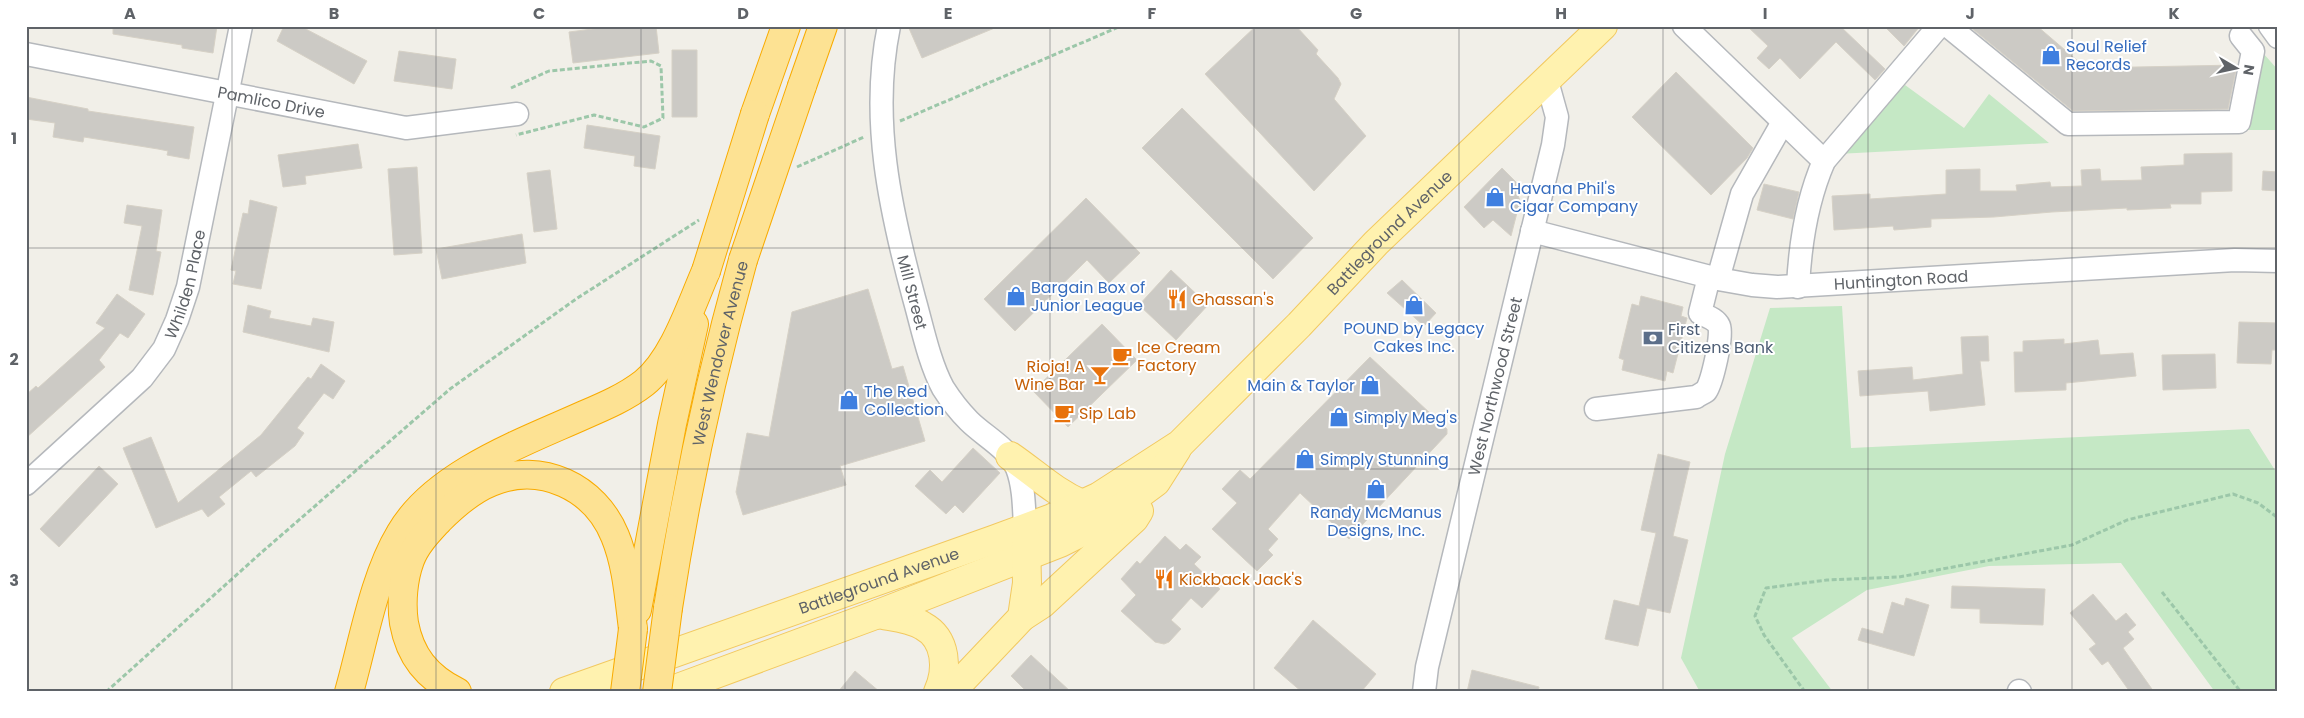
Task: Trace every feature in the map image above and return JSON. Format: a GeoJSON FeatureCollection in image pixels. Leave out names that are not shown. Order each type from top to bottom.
{"type":"FeatureCollection","features":[{"type":"Feature","properties":{"kind":"highway","name":"West Wendover Avenue"},"geometry":{"type":"LineString","coordinates":[[625,692],[633,629],[672,424],[706,271],[755,114],[786,26]]}},
{"type":"Feature","properties":{"kind":"highway","name":"West Wendover Avenue"},"geometry":{"type":"LineString","coordinates":[[657,692],[668,608],[690,474],[723,330],[743,260],[823,26]]}},
{"type":"Feature","properties":{"kind":"highway"},"geometry":{"type":"LineString","coordinates":[[349,692],[382,574],[400,533],[432,494],[489,458],[618,400],[645,382],[670,350],[706,271]]}},
{"type":"Feature","properties":{"kind":"highway"},"geometry":{"type":"LineString","coordinates":[[457,692],[440,683],[412,652],[403,612],[404,588],[410,559],[425,536],[448,511],[470,493],[492,482],[516,476],[535,476],[569,483],[589,496],[604,515],[615,535],[623,560],[633,629]]}},
{"type":"Feature","properties":{"kind":"main road","name":"Battleground Avenue"},"geometry":{"type":"LineString","coordinates":[[564,692],[1025,528],[1098,497],[1180,444],[1299,325],[1376,243],[1603,26]]}},
{"type":"Feature","properties":{"kind":"main road","name":"Battleground Avenue"},"geometry":{"type":"LineString","coordinates":[[667,692],[878,614],[1060,543],[1102,522],[1156,482],[1180,444]]}},
{"type":"Feature","properties":{"kind":"main road"},"geometry":{"type":"LineString","coordinates":[[1010,456],[1040,477],[1054,490],[1082,504]]}},
{"type":"Feature","properties":{"kind":"main road"},"geometry":{"type":"LineString","coordinates":[[950,692],[1022,617],[1042,604],[1134,519],[1156,482]]}},
{"type":"Feature","properties":{"kind":"main road"},"geometry":{"type":"LineString","coordinates":[[1022,617],[1027,583],[1025,528]]}},
{"type":"Feature","properties":{"kind":"main road"},"geometry":{"type":"LineString","coordinates":[[878,614],[909,620],[924,626],[934,634],[944,659],[944,673],[938,692]]}},
{"type":"Feature","properties":{"kind":"street","name":"Whilden Place"},"geometry":{"type":"LineString","coordinates":[[26,484],[142,378],[164,349],[177,320],[188,287],[241,26]]}},
{"type":"Feature","properties":{"kind":"street","name":"Mill Street"},"geometry":{"type":"LineString","coordinates":[[888,26],[884,50],[882,129],[887,178],[907,269],[926,340],[943,388],[968,420],[1010,456],[1017,468],[1022,486],[1025,528]]}},
{"type":"Feature","properties":{"kind":"street"},"geometry":{"type":"LineString","coordinates":[[1684,26],[1824,161]]}},
{"type":"Feature","properties":{"kind":"street"},"geometry":{"type":"LineString","coordinates":[[1798,286],[1801,250],[1809,211],[1824,161],[1939,26]]}},
{"type":"Feature","properties":{"kind":"street"},"geometry":{"type":"LineString","coordinates":[[1948,26],[2068,124],[2239,122],[2253,51],[2241,36]]}},
{"type":"Feature","properties":{"kind":"street"},"geometry":{"type":"LineString","coordinates":[[2270,26],[2278,37]]}},
{"type":"Feature","properties":{"kind":"street","name":"Pamlico Drive"},"geometry":{"type":"LineString","coordinates":[[26,54],[406,128],[516,125]]}},
{"type":"Feature","properties":{"kind":"street","name":"West Northwood Street"},"geometry":{"type":"LineString","coordinates":[[1424,692],[1426,667],[1553,145],[1557,117],[1547,81]]}},
{"type":"Feature","properties":{"kind":"street"},"geometry":{"type":"LineString","coordinates":[[1596,409],[1696,397],[1705,392],[1710,382],[1720,338],[1720,327],[1716,321],[1700,313],[1742,194],[1783,122]]}},
{"type":"Feature","properties":{"kind":"street","name":"Huntington Road"},"geometry":{"type":"LineString","coordinates":[[1532,231],[1713,278],[1752,285],[1798,286],[2235,260],[2278,261]]}},
{"type":"Feature","properties":{"kind":"street"},"geometry":{"type":"LineString","coordinates":[[1415,692],[1426,667]]}},
{"type":"Feature","properties":{"kind":"path"},"geometry":{"type":"LineString","coordinates":[[794,168],[1121,26]]}},
{"type":"Feature","properties":{"kind":"path"},"geometry":{"type":"LineString","coordinates":[[511,88],[549,71],[651,61],[661,66],[663,118],[644,127],[594,115],[516,125]]}},
{"type":"Feature","properties":{"kind":"path"},"geometry":{"type":"LineString","coordinates":[[106,692],[270,545],[450,389],[576,299],[701,218]]}},
{"type":"Feature","properties":{"kind":"path"},"geometry":{"type":"LineString","coordinates":[[1805,692],[1764,635],[1755,616],[1766,588],[1827,580],[1899,577],[2072,545],[2127,520],[2232,494],[2258,503],[2278,518]]}},
{"type":"Feature","properties":{"kind":"path"},"geometry":{"type":"LineString","coordinates":[[2162,592],[2241,692]]}},
{"type":"Feature","properties":{"kind":"green space"},"geometry":{"type":"Polygon","coordinates":[[[2263,53],[2278,70],[2278,130],[2246,130],[2263,53]]]}},
{"type":"Feature","properties":{"kind":"green space"},"geometry":{"type":"Polygon","coordinates":[[[1905,85],[1964,128],[1989,94],[2049,143],[1837,154],[1905,85]]]}},
{"type":"Feature","properties":{"kind":"green space"},"geometry":{"type":"Polygon","coordinates":[[[1842,306],[1851,448],[2249,429],[2278,475],[2278,692],[2215,692],[2121,563],[1989,566],[1867,590],[1792,638],[1833,692],[1700,692],[1681,658],[1725,454],[1770,308],[1842,306]]]}},
{"type":"Feature","properties":{"kind":"building"},"geometry":{"type":"Polygon","coordinates":[[[113,26],[217,26],[213,53],[182,48],[182,45],[113,34],[113,26]]]}},
{"type":"Feature","properties":{"kind":"building"},"geometry":{"type":"Polygon","coordinates":[[[284,26],[300,26],[367,61],[354,84],[277,41],[284,26]]]}},
{"type":"Feature","properties":{"kind":"building"},"geometry":{"type":"Polygon","coordinates":[[[616,26],[656,26],[659,53],[573,63],[569,32],[616,26]]]}},
{"type":"Feature","properties":{"kind":"building"},"geometry":{"type":"Polygon","coordinates":[[[908,26],[997,26],[997,27],[922,58],[908,26]]]}},
{"type":"Feature","properties":{"kind":"building"},"geometry":{"type":"Polygon","coordinates":[[[1256,26],[1296,26],[1318,50],[1316,54],[1338,78],[1341,84],[1334,99],[1366,136],[1314,191],[1205,74],[1256,26]]]}},
{"type":"Feature","properties":{"kind":"building"},"geometry":{"type":"Polygon","coordinates":[[[1747,26],[1840,26],[1885,69],[1875,80],[1836,42],[1800,79],[1780,58],[1769,69],[1757,58],[1768,46],[1747,26]]]}},
{"type":"Feature","properties":{"kind":"building"},"geometry":{"type":"Polygon","coordinates":[[[1884,26],[1920,26],[1904,46],[1884,26]]]}},
{"type":"Feature","properties":{"kind":"building"},"geometry":{"type":"Polygon","coordinates":[[[1969,26],[2037,26],[2086,68],[2237,65],[2228,109],[2073,111],[1969,26]]]}},
{"type":"Feature","properties":{"kind":"building"},"geometry":{"type":"Polygon","coordinates":[[[672,50],[697,50],[697,117],[672,117],[672,50]]]}},
{"type":"Feature","properties":{"kind":"building"},"geometry":{"type":"Polygon","coordinates":[[[399,51],[456,59],[452,89],[394,81],[399,51]]]}},
{"type":"Feature","properties":{"kind":"building"},"geometry":{"type":"Polygon","coordinates":[[[1676,72],[1753,148],[1747,158],[1711,195],[1632,117],[1676,72]]]}},
{"type":"Feature","properties":{"kind":"building"},"geometry":{"type":"Polygon","coordinates":[[[26,97],[88,109],[88,111],[194,127],[189,159],[167,155],[168,151],[84,137],[83,142],[53,137],[55,123],[26,119],[26,97]]]}},
{"type":"Feature","properties":{"kind":"building"},"geometry":{"type":"Polygon","coordinates":[[[1182,108],[1313,238],[1273,279],[1142,148],[1182,108]]]}},
{"type":"Feature","properties":{"kind":"building"},"geometry":{"type":"Polygon","coordinates":[[[587,125],[660,136],[655,169],[634,166],[635,156],[584,148],[587,125]]]}},
{"type":"Feature","properties":{"kind":"building"},"geometry":{"type":"Polygon","coordinates":[[[358,144],[362,168],[305,176],[306,184],[283,187],[278,155],[358,144]]]}},
{"type":"Feature","properties":{"kind":"building"},"geometry":{"type":"Polygon","coordinates":[[[2232,153],[2232,191],[2201,192],[2201,204],[2170,204],[2171,208],[2127,210],[2127,208],[1994,217],[1931,219],[1931,227],[1894,230],[1893,226],[1834,230],[1832,196],[1870,194],[1870,199],[1946,194],[1946,170],[1980,169],[1980,191],[2017,191],[2016,185],[2050,182],[2051,187],[2082,186],[2081,170],[2100,169],[2101,181],[2142,180],[2141,167],[2184,165],[2184,154],[2232,153]]]}},
{"type":"Feature","properties":{"kind":"building"},"geometry":{"type":"Polygon","coordinates":[[[417,167],[422,253],[394,255],[388,169],[417,167]]]}},
{"type":"Feature","properties":{"kind":"building"},"geometry":{"type":"Polygon","coordinates":[[[1502,168],[1523,189],[1518,195],[1520,201],[1511,236],[1493,220],[1484,228],[1464,207],[1502,168]]]}},
{"type":"Feature","properties":{"kind":"building"},"geometry":{"type":"Polygon","coordinates":[[[550,170],[557,229],[534,232],[527,173],[550,170]]]}},
{"type":"Feature","properties":{"kind":"building"},"geometry":{"type":"Polygon","coordinates":[[[2263,171],[2278,172],[2278,191],[2262,190],[2263,171]]]}},
{"type":"Feature","properties":{"kind":"building"},"geometry":{"type":"Polygon","coordinates":[[[1764,184],[1799,192],[1793,219],[1757,210],[1764,184]]]}},
{"type":"Feature","properties":{"kind":"building"},"geometry":{"type":"Polygon","coordinates":[[[1086,198],[1140,253],[1109,283],[1087,260],[1015,331],[984,299],[1086,198]]]}},
{"type":"Feature","properties":{"kind":"building"},"geometry":{"type":"Polygon","coordinates":[[[250,200],[277,207],[261,289],[233,284],[236,271],[231,270],[243,213],[248,214],[250,200]]]}},
{"type":"Feature","properties":{"kind":"building"},"geometry":{"type":"Polygon","coordinates":[[[127,205],[162,210],[156,251],[161,252],[153,295],[129,290],[142,226],[124,223],[127,205]]]}},
{"type":"Feature","properties":{"kind":"building"},"geometry":{"type":"Polygon","coordinates":[[[522,234],[526,263],[442,279],[436,249],[522,234]]]}},
{"type":"Feature","properties":{"kind":"building"},"geometry":{"type":"Polygon","coordinates":[[[1171,270],[1208,305],[1176,340],[1139,305],[1171,270]]]}},
{"type":"Feature","properties":{"kind":"building"},"geometry":{"type":"Polygon","coordinates":[[[1402,280],[1436,313],[1424,326],[1387,293],[1402,280]]]}},
{"type":"Feature","properties":{"kind":"building"},"geometry":{"type":"Polygon","coordinates":[[[868,289],[892,369],[903,366],[925,441],[840,466],[846,485],[743,515],[736,492],[747,433],[769,437],[792,312],[868,289]]]}},
{"type":"Feature","properties":{"kind":"building"},"geometry":{"type":"Polygon","coordinates":[[[117,294],[145,314],[128,338],[120,333],[99,360],[105,367],[26,438],[26,395],[36,386],[38,388],[105,328],[96,323],[117,294]]]}},
{"type":"Feature","properties":{"kind":"building","name":"First Citizens Bank"},"geometry":{"type":"Polygon","coordinates":[[[1641,296],[1683,307],[1681,316],[1687,318],[1673,373],[1667,371],[1665,381],[1622,370],[1624,360],[1619,358],[1632,304],[1639,306],[1641,296]]]}},
{"type":"Feature","properties":{"kind":"building"},"geometry":{"type":"Polygon","coordinates":[[[248,305],[271,311],[269,318],[311,326],[313,318],[334,322],[329,352],[243,332],[248,305]]]}},
{"type":"Feature","properties":{"kind":"building"},"geometry":{"type":"Polygon","coordinates":[[[2239,322],[2278,323],[2278,350],[2272,350],[2271,364],[2237,363],[2239,322]]]}},
{"type":"Feature","properties":{"kind":"building"},"geometry":{"type":"Polygon","coordinates":[[[1102,324],[1137,360],[1068,427],[1033,391],[1102,324]]]}},
{"type":"Feature","properties":{"kind":"building"},"geometry":{"type":"Polygon","coordinates":[[[1988,336],[1989,361],[1980,361],[1985,405],[1930,411],[1928,391],[1860,396],[1858,371],[1912,367],[1913,380],[1963,374],[1961,337],[1988,336]]]}},
{"type":"Feature","properties":{"kind":"building"},"geometry":{"type":"Polygon","coordinates":[[[2064,339],[2064,344],[2098,340],[2100,355],[2133,353],[2136,376],[2066,383],[2066,390],[2015,392],[2014,352],[2023,352],[2023,341],[2064,339]]]}},
{"type":"Feature","properties":{"kind":"building"},"geometry":{"type":"Polygon","coordinates":[[[2215,354],[2216,388],[2163,390],[2162,355],[2215,354]]]}},
{"type":"Feature","properties":{"kind":"building"},"geometry":{"type":"Polygon","coordinates":[[[1370,357],[1447,429],[1447,434],[1349,539],[1300,493],[1268,529],[1278,539],[1268,550],[1273,555],[1257,571],[1212,529],[1237,503],[1222,489],[1240,470],[1250,479],[1370,357]]]}},
{"type":"Feature","properties":{"kind":"building"},"geometry":{"type":"Polygon","coordinates":[[[321,364],[345,381],[333,399],[324,393],[297,428],[304,433],[295,446],[256,477],[251,471],[219,497],[225,504],[208,517],[202,509],[156,528],[123,448],[151,437],[178,503],[261,435],[308,377],[311,379],[321,364]]]}},
{"type":"Feature","properties":{"kind":"building"},"geometry":{"type":"Polygon","coordinates":[[[973,448],[1000,473],[963,513],[955,505],[946,514],[915,486],[930,470],[942,482],[973,448]]]}},
{"type":"Feature","properties":{"kind":"building"},"geometry":{"type":"Polygon","coordinates":[[[1658,454],[1690,462],[1673,536],[1688,540],[1670,613],[1647,608],[1638,646],[1605,639],[1614,600],[1639,606],[1656,533],[1641,530],[1658,454]]]}},
{"type":"Feature","properties":{"kind":"building"},"geometry":{"type":"Polygon","coordinates":[[[99,466],[118,484],[59,547],[40,529],[99,466]]]}},
{"type":"Feature","properties":{"kind":"building"},"geometry":{"type":"Polygon","coordinates":[[[1165,536],[1180,550],[1186,544],[1201,557],[1194,564],[1220,589],[1202,608],[1191,598],[1171,620],[1181,629],[1169,642],[1164,644],[1155,642],[1121,611],[1136,595],[1121,579],[1137,561],[1140,564],[1165,536]]]}},
{"type":"Feature","properties":{"kind":"building"},"geometry":{"type":"Polygon","coordinates":[[[1952,586],[2045,589],[2043,625],[1980,623],[1980,609],[1951,608],[1952,586]]]}},
{"type":"Feature","properties":{"kind":"building"},"geometry":{"type":"Polygon","coordinates":[[[2093,594],[2116,621],[2126,613],[2136,625],[2128,632],[2134,639],[2123,648],[2154,692],[2130,692],[2108,661],[2102,665],[2089,649],[2096,644],[2070,613],[2093,594]]]}},
{"type":"Feature","properties":{"kind":"building"},"geometry":{"type":"Polygon","coordinates":[[[1906,598],[1929,605],[1914,656],[1858,640],[1862,628],[1883,634],[1892,602],[1904,606],[1906,598]]]}},
{"type":"Feature","properties":{"kind":"building"},"geometry":{"type":"Polygon","coordinates":[[[1313,620],[1376,674],[1361,692],[1302,692],[1274,668],[1313,620]]]}},
{"type":"Feature","properties":{"kind":"building"},"geometry":{"type":"Polygon","coordinates":[[[1031,655],[1071,692],[1027,692],[1011,676],[1031,655]]]}},
{"type":"Feature","properties":{"kind":"building"},"geometry":{"type":"Polygon","coordinates":[[[1472,670],[1539,687],[1538,692],[1467,692],[1472,670]]]}},
{"type":"Feature","properties":{"kind":"building"},"geometry":{"type":"Polygon","coordinates":[[[855,671],[880,692],[838,692],[855,671]]]}},
{"type":"Feature","properties":{"kind":"place","name":"Soul Relief Records"},"geometry":{"type":"Point","coordinates":[2051,55]}},
{"type":"Feature","properties":{"kind":"place","name":"Havana Phil's Cigar Company"},"geometry":{"type":"Point","coordinates":[1495,197]}},
{"type":"Feature","properties":{"kind":"place","name":"Bargain Box of Junior League"},"geometry":{"type":"Point","coordinates":[1016,296]}},
{"type":"Feature","properties":{"kind":"place","name":"Ghassan's"},"geometry":{"type":"Point","coordinates":[1177,299]}},
{"type":"Feature","properties":{"kind":"place","name":"POUND by Legacy Cakes Inc."},"geometry":{"type":"Point","coordinates":[1414,305]}},
{"type":"Feature","properties":{"kind":"place","name":"First Citizens Bank"},"geometry":{"type":"Point","coordinates":[1653,338]}},
{"type":"Feature","properties":{"kind":"place","name":"Ice Cream Factory"},"geometry":{"type":"Point","coordinates":[1122,356]}},
{"type":"Feature","properties":{"kind":"place","name":"Rioja! A Wine Bar"},"geometry":{"type":"Point","coordinates":[1100,375]}},
{"type":"Feature","properties":{"kind":"place","name":"Main & Taylor"},"geometry":{"type":"Point","coordinates":[1370,385]}},
{"type":"Feature","properties":{"kind":"place","name":"The Red Collection"},"geometry":{"type":"Point","coordinates":[849,400]}},
{"type":"Feature","properties":{"kind":"place","name":"Sip Lab"},"geometry":{"type":"Point","coordinates":[1064,413]}},
{"type":"Feature","properties":{"kind":"place","name":"Simply Meg's"},"geometry":{"type":"Point","coordinates":[1339,417]}},
{"type":"Feature","properties":{"kind":"place","name":"Simply Stunning"},"geometry":{"type":"Point","coordinates":[1305,459]}},
{"type":"Feature","properties":{"kind":"place","name":"Randy McManus Designs, Inc."},"geometry":{"type":"Point","coordinates":[1376,489]}},
{"type":"Feature","properties":{"kind":"place","name":"Kickback Jack's"},"geometry":{"type":"Point","coordinates":[1164,579]}}]}
